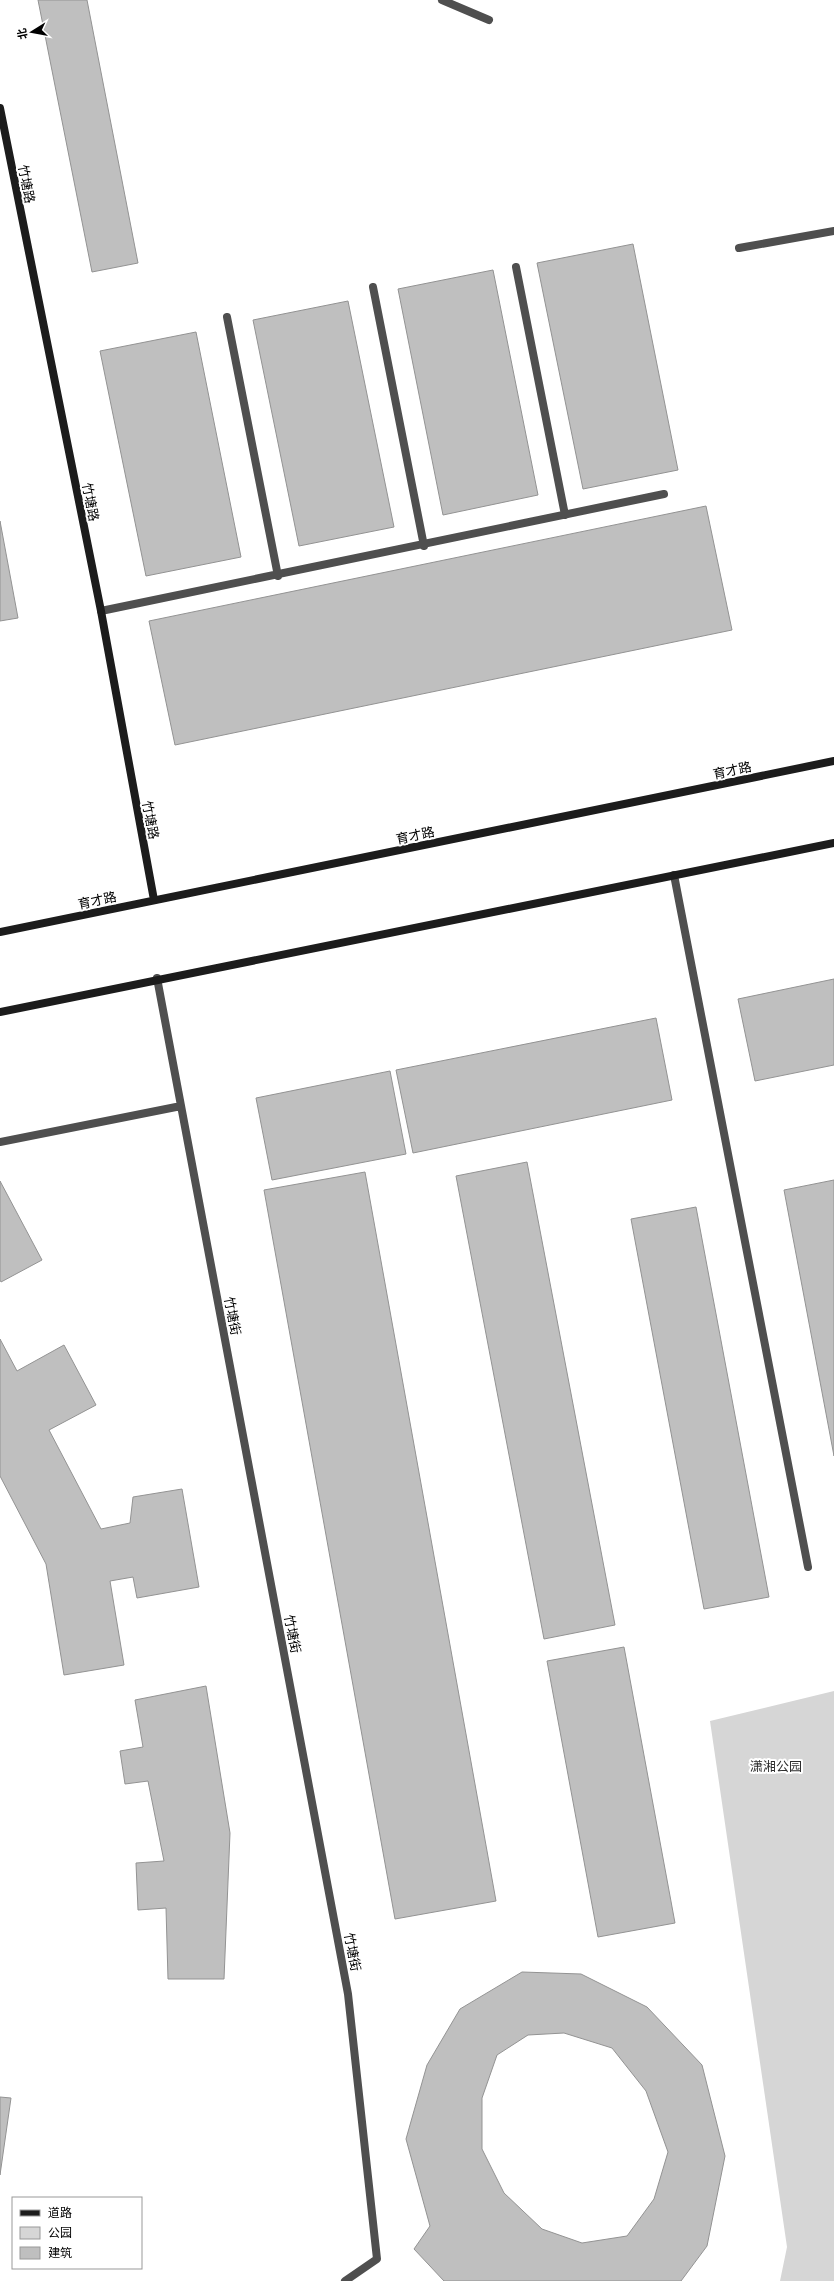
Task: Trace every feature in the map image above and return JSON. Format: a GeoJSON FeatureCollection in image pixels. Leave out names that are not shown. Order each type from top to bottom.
{"type":"FeatureCollection","features":[{"type":"Feature","properties":{"kind":"main road","name":"竹塘路"},"geometry":{"type":"LineString","coordinates":[[0,108],[101,612],[154,900]]}},
{"type":"Feature","properties":{"kind":"main road","name":"育才路"},"geometry":{"type":"LineString","coordinates":[[0,932],[834,761]]}},
{"type":"Feature","properties":{"kind":"main road"},"geometry":{"type":"LineString","coordinates":[[0,1012],[157,978],[834,843]]}},
{"type":"Feature","properties":{"kind":"lane"},"geometry":{"type":"LineString","coordinates":[[442,0],[489,20]]}},
{"type":"Feature","properties":{"kind":"lane"},"geometry":{"type":"LineString","coordinates":[[739,248],[834,231]]}},
{"type":"Feature","properties":{"kind":"lane"},"geometry":{"type":"LineString","coordinates":[[516,267],[565,515]]}},
{"type":"Feature","properties":{"kind":"lane"},"geometry":{"type":"LineString","coordinates":[[373,287],[424,546]]}},
{"type":"Feature","properties":{"kind":"lane"},"geometry":{"type":"LineString","coordinates":[[227,317],[278,576]]}},
{"type":"Feature","properties":{"kind":"lane"},"geometry":{"type":"LineString","coordinates":[[101,612],[424,546],[664,494]]}},
{"type":"Feature","properties":{"kind":"lane"},"geometry":{"type":"LineString","coordinates":[[674,875],[808,1567]]}},
{"type":"Feature","properties":{"kind":"lane","name":"竹塘街"},"geometry":{"type":"LineString","coordinates":[[157,978],[348,1994],[377,2258],[344,2281]]}},
{"type":"Feature","properties":{"kind":"lane"},"geometry":{"type":"LineString","coordinates":[[0,1142],[181,1106]]}},
{"type":"Feature","properties":{"kind":"green space","name":"潇湘公园"},"geometry":{"type":"Polygon","coordinates":[[[834,1691],[834,2281],[780,2281],[787,2247],[710,1721],[834,1691]]]}},
{"type":"Feature","properties":{"kind":"building"},"geometry":{"type":"Polygon","coordinates":[[[38,0],[87,0],[138,263],[92,272],[38,0]]]}},
{"type":"Feature","properties":{"kind":"building"},"geometry":{"type":"Polygon","coordinates":[[[633,244],[678,470],[583,489],[537,263],[633,244]]]}},
{"type":"Feature","properties":{"kind":"building"},"geometry":{"type":"Polygon","coordinates":[[[493,270],[538,495],[443,515],[398,289],[493,270]]]}},
{"type":"Feature","properties":{"kind":"building"},"geometry":{"type":"Polygon","coordinates":[[[348,301],[394,527],[299,546],[253,320],[348,301]]]}},
{"type":"Feature","properties":{"kind":"building"},"geometry":{"type":"Polygon","coordinates":[[[196,332],[241,557],[146,576],[100,351],[196,332]]]}},
{"type":"Feature","properties":{"kind":"building"},"geometry":{"type":"Polygon","coordinates":[[[706,506],[732,630],[175,745],[149,621],[706,506]]]}},
{"type":"Feature","properties":{"kind":"building"},"geometry":{"type":"Polygon","coordinates":[[[0,521],[18,618],[0,621],[0,521]]]}},
{"type":"Feature","properties":{"kind":"building"},"geometry":{"type":"Polygon","coordinates":[[[834,979],[834,1065],[755,1081],[738,999],[834,979]]]}},
{"type":"Feature","properties":{"kind":"building"},"geometry":{"type":"Polygon","coordinates":[[[656,1018],[672,1100],[413,1153],[396,1070],[656,1018]]]}},
{"type":"Feature","properties":{"kind":"building"},"geometry":{"type":"Polygon","coordinates":[[[390,1071],[406,1154],[272,1180],[256,1098],[390,1071]]]}},
{"type":"Feature","properties":{"kind":"building"},"geometry":{"type":"Polygon","coordinates":[[[527,1162],[615,1625],[544,1639],[456,1176],[527,1162]]]}},
{"type":"Feature","properties":{"kind":"building"},"geometry":{"type":"Polygon","coordinates":[[[365,1172],[496,1901],[395,1919],[264,1190],[365,1172]]]}},
{"type":"Feature","properties":{"kind":"building"},"geometry":{"type":"Polygon","coordinates":[[[834,1180],[834,1456],[784,1190],[834,1180]]]}},
{"type":"Feature","properties":{"kind":"building"},"geometry":{"type":"Polygon","coordinates":[[[0,1181],[42,1260],[1,1282],[0,1280],[0,1181]]]}},
{"type":"Feature","properties":{"kind":"building"},"geometry":{"type":"Polygon","coordinates":[[[696,1207],[769,1597],[704,1609],[631,1219],[696,1207]]]}},
{"type":"Feature","properties":{"kind":"building"},"geometry":{"type":"Polygon","coordinates":[[[0,1339],[17,1371],[64,1345],[96,1405],[49,1430],[101,1529],[130,1523],[133,1497],[182,1489],[199,1587],[137,1598],[133,1577],[110,1581],[124,1665],[64,1675],[46,1564],[0,1476],[0,1339]]]}},
{"type":"Feature","properties":{"kind":"building"},"geometry":{"type":"Polygon","coordinates":[[[624,1647],[675,1923],[598,1937],[547,1661],[624,1647]]]}},
{"type":"Feature","properties":{"kind":"building"},"geometry":{"type":"Polygon","coordinates":[[[206,1686],[230,1833],[224,1979],[168,1979],[166,1908],[138,1910],[136,1863],[164,1861],[148,1781],[125,1784],[120,1751],[143,1747],[135,1700],[206,1686]]]}},
{"type":"Feature","properties":{"kind":"building"},"geometry":{"type":"Polygon","coordinates":[[[522,1972],[581,1974],[647,2007],[702,2065],[725,2156],[707,2246],[681,2281],[444,2281],[414,2249],[430,2226],[406,2139],[427,2065],[460,2009],[522,1972]],[[564,2033],[528,2035],[497,2055],[482,2098],[482,2149],[504,2193],[542,2229],[582,2243],[627,2236],[654,2199],[668,2152],[646,2091],[612,2048],[564,2033]]]}},
{"type":"Feature","properties":{"kind":"building"},"geometry":{"type":"Polygon","coordinates":[[[0,2097],[11,2098],[0,2175],[0,2097]]]}}]}
